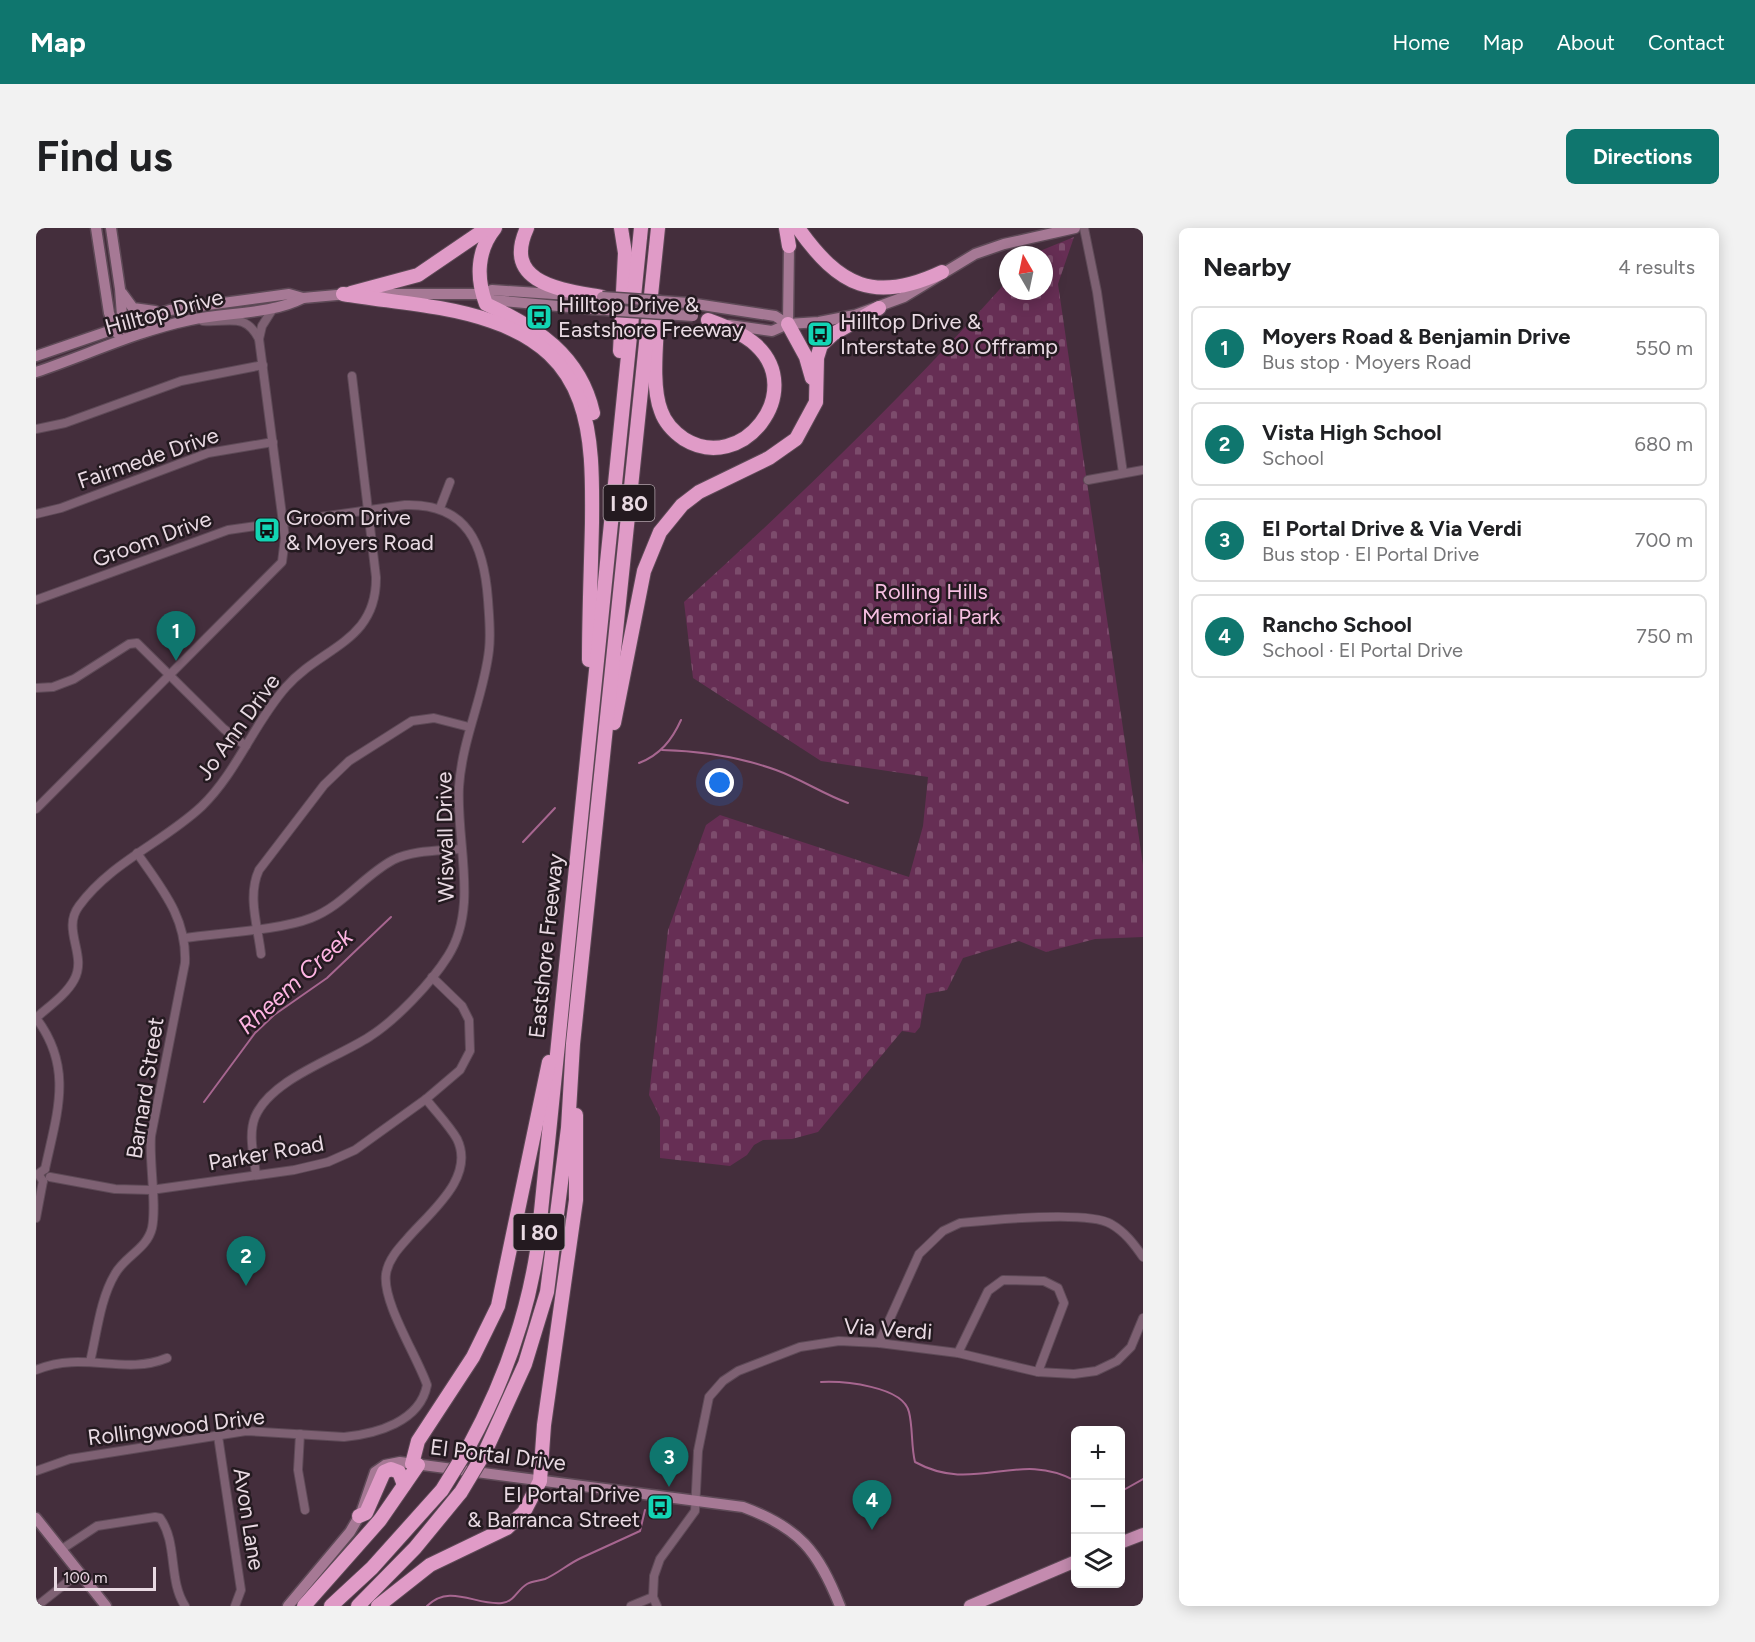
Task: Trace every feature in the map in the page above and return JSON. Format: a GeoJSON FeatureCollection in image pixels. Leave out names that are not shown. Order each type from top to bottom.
{"type":"FeatureCollection","features":[{"type":"Feature","properties":{"kind":"highway"},"geometry":{"type":"LineString","coordinates":[[343,294],[418,275],[487,228]]}},
{"type":"Feature","properties":{"kind":"highway"},"geometry":{"type":"LineString","coordinates":[[495,228],[485,242],[481,256],[479,275],[486,304],[547,337],[575,368],[587,390],[593,413],[596,438],[589,643],[591,715]]}},
{"type":"Feature","properties":{"kind":"highway"},"geometry":{"type":"LineString","coordinates":[[527,228],[523,240],[522,257],[533,277],[548,286],[603,297]]}},
{"type":"Feature","properties":{"kind":"highway"},"geometry":{"type":"LineString","coordinates":[[617,464],[625,253],[621,228]]}},
{"type":"Feature","properties":{"kind":"highway","name":"Eastshore Freeway"},"geometry":{"type":"LineString","coordinates":[[331,1606],[372,1568],[442,1490],[468,1448],[509,1359],[531,1287],[551,1129],[560,1005],[641,228]]}},
{"type":"Feature","properties":{"kind":"highway"},"geometry":{"type":"LineString","coordinates":[[786,228],[789,246]]}},
{"type":"Feature","properties":{"kind":"highway"},"geometry":{"type":"LineString","coordinates":[[798,228],[827,266],[855,282],[877,287],[898,287],[918,283],[942,272]]}},
{"type":"Feature","properties":{"kind":"highway"},"geometry":{"type":"LineString","coordinates":[[658,229],[657,381],[660,411],[670,428],[686,440],[696,445],[720,447],[741,442],[757,430],[772,404],[774,384],[769,363],[757,346],[739,333],[708,320]]}},
{"type":"Feature","properties":{"kind":"highway","name":"Eastshore Freeway"},"geometry":{"type":"LineString","coordinates":[[358,1606],[415,1548],[460,1492],[485,1452],[525,1364],[547,1292],[568,1128],[573,1044],[658,229]]}},
{"type":"Feature","properties":{"kind":"highway"},"geometry":{"type":"LineString","coordinates":[[343,294],[475,316],[503,326],[528,339],[558,365],[583,405],[589,427],[593,478]]}},
{"type":"Feature","properties":{"kind":"highway"},"geometry":{"type":"LineString","coordinates":[[601,777],[644,571],[654,541],[673,514],[690,498],[780,452],[796,439],[816,402],[817,358],[821,345],[833,334],[879,308]]}},
{"type":"Feature","properties":{"kind":"highway"},"geometry":{"type":"LineString","coordinates":[[788,324],[802,349],[811,375],[813,401],[805,424]]}},
{"type":"Feature","properties":{"kind":"highway"},"geometry":{"type":"LineString","coordinates":[[304,1606],[380,1520],[404,1485],[415,1464],[418,1441],[473,1357],[498,1306],[560,1005]]}},
{"type":"Feature","properties":{"kind":"highway"},"geometry":{"type":"LineString","coordinates":[[378,1606],[430,1565],[507,1528],[524,1512],[540,1481],[544,1425],[576,1200],[578,1152],[573,1044]]}},
{"type":"Feature","properties":{"kind":"highway"},"geometry":{"type":"LineString","coordinates":[[359,1516],[366,1513],[384,1472],[391,1469],[399,1472],[404,1485]]}},
{"type":"Feature","properties":{"kind":"main road"},"geometry":{"type":"LineString","coordinates":[[96,228],[123,340]]}},
{"type":"Feature","properties":{"kind":"main road"},"geometry":{"type":"LineString","coordinates":[[111,228],[120,290],[118,326]]}},
{"type":"Feature","properties":{"kind":"main road","name":"Hilltop Drive"},"geometry":{"type":"LineString","coordinates":[[482,294],[492,300],[693,316],[772,331],[788,324],[831,321],[879,308],[904,297],[975,254],[1046,231],[1075,228]]}},
{"type":"Feature","properties":{"kind":"main road"},"geometry":{"type":"LineString","coordinates":[[788,324],[789,246]]}},
{"type":"Feature","properties":{"kind":"main road"},"geometry":{"type":"LineString","coordinates":[[120,290],[129,304],[140,311],[170,310]]}},
{"type":"Feature","properties":{"kind":"main road","name":"Hilltop Drive"},"geometry":{"type":"LineString","coordinates":[[36,356],[170,310],[289,294],[303,298],[343,294],[482,294],[492,290],[689,303],[775,316],[788,324]]}},
{"type":"Feature","properties":{"kind":"main road","name":"Hilltop Drive"},"geometry":{"type":"LineString","coordinates":[[36,372],[123,340],[190,320],[288,306],[303,298]]}},
{"type":"Feature","properties":{"kind":"main road","name":"El Portal Drive"},"geometry":{"type":"LineString","coordinates":[[288,1606],[350,1532],[359,1516],[375,1472],[385,1464],[400,1462],[743,1507],[785,1526],[819,1559],[840,1606]]}},
{"type":"Feature","properties":{"kind":"main road"},"geometry":{"type":"LineString","coordinates":[[36,1518],[106,1606]]}},
{"type":"Feature","properties":{"kind":"main road"},"geometry":{"type":"LineString","coordinates":[[1125,1541],[1143,1534]]}},
{"type":"Feature","properties":{"kind":"main road"},"geometry":{"type":"LineString","coordinates":[[970,1606],[1071,1563]]}},
{"type":"Feature","properties":{"kind":"street"},"geometry":{"type":"LineString","coordinates":[[1084,228],[1097,292],[1123,473]]}},
{"type":"Feature","properties":{"kind":"street"},"geometry":{"type":"LineString","coordinates":[[36,810],[282,562],[285,553],[283,521],[259,339],[262,326],[274,307]]}},
{"type":"Feature","properties":{"kind":"street"},"geometry":{"type":"LineString","coordinates":[[190,320],[241,320],[251,326],[259,339]]}},
{"type":"Feature","properties":{"kind":"street"},"geometry":{"type":"LineString","coordinates":[[36,429],[65,423],[181,381],[263,365]]}},
{"type":"Feature","properties":{"kind":"street","name":"Jo Ann Drive"},"geometry":{"type":"LineString","coordinates":[[36,1018],[75,979],[78,957],[71,932],[77,908],[111,873],[201,807],[218,788],[287,686],[346,641],[366,621],[376,591],[352,376]]}},
{"type":"Feature","properties":{"kind":"street","name":"Fairmede Drive"},"geometry":{"type":"LineString","coordinates":[[36,514],[61,508],[208,453],[273,442]]}},
{"type":"Feature","properties":{"kind":"street"},"geometry":{"type":"LineString","coordinates":[[1088,480],[1143,470]]}},
{"type":"Feature","properties":{"kind":"street"},"geometry":{"type":"LineString","coordinates":[[440,508],[450,482]]}},
{"type":"Feature","properties":{"kind":"street","name":"Wiswall Drive"},"geometry":{"type":"LineString","coordinates":[[256,1175],[251,1134],[255,1118],[266,1099],[279,1088],[370,1037],[393,1018],[432,977],[459,939],[465,906],[460,849],[459,789],[469,727],[489,650],[487,588],[481,552],[465,525],[440,508],[423,504],[283,521]]}},
{"type":"Feature","properties":{"kind":"street","name":"Groom Drive"},"geometry":{"type":"LineString","coordinates":[[36,600],[228,530],[283,521]]}},
{"type":"Feature","properties":{"kind":"street"},"geometry":{"type":"LineString","coordinates":[[36,688],[64,683],[129,644],[137,643],[224,729],[246,746]]}},
{"type":"Feature","properties":{"kind":"street"},"geometry":{"type":"LineString","coordinates":[[261,954],[253,892],[259,870],[338,771],[412,721],[434,718],[469,727]]}},
{"type":"Feature","properties":{"kind":"street"},"geometry":{"type":"LineString","coordinates":[[185,938],[309,919],[322,913],[376,870],[395,859],[423,852],[460,849]]}},
{"type":"Feature","properties":{"kind":"street","name":"Barnard Street"},"geometry":{"type":"LineString","coordinates":[[90,1362],[108,1287],[117,1270],[149,1236],[153,1225],[151,1136],[185,963],[185,938],[180,918],[170,899],[137,853]]}},
{"type":"Feature","properties":{"kind":"street","name":"Parker Road"},"geometry":{"type":"LineString","coordinates":[[43,1175],[115,1190],[151,1190],[294,1170],[337,1158],[355,1150],[426,1099],[460,1070],[470,1051],[469,1020],[462,1006],[432,977]]}},
{"type":"Feature","properties":{"kind":"street"},"geometry":{"type":"LineString","coordinates":[[36,1018],[52,1042],[61,1074],[36,1218]]}},
{"type":"Feature","properties":{"kind":"street","name":"Rollingwood Drive"},"geometry":{"type":"LineString","coordinates":[[36,1471],[70,1459],[261,1430],[359,1436],[404,1419],[414,1412],[426,1391],[425,1379],[390,1301],[385,1282],[386,1271],[396,1252],[453,1186],[461,1167],[461,1154],[456,1139],[426,1099]]}},
{"type":"Feature","properties":{"kind":"street"},"geometry":{"type":"LineString","coordinates":[[879,1343],[919,1254],[928,1243],[960,1223],[1088,1217],[1110,1223],[1132,1240],[1143,1257]]}},
{"type":"Feature","properties":{"kind":"street"},"geometry":{"type":"LineString","coordinates":[[958,1353],[988,1290],[1003,1280],[1044,1281],[1058,1288],[1064,1303],[1038,1372]]}},
{"type":"Feature","properties":{"kind":"street","name":"Via Verdi"},"geometry":{"type":"LineString","coordinates":[[653,1597],[654,1576],[660,1558],[686,1527],[695,1511],[698,1451],[709,1397],[723,1381],[738,1371],[800,1347],[839,1341],[879,1343],[958,1353],[1038,1372],[1074,1374],[1096,1371],[1117,1361],[1131,1347],[1143,1318]]}},
{"type":"Feature","properties":{"kind":"street"},"geometry":{"type":"LineString","coordinates":[[36,1371],[68,1360],[151,1364],[167,1358]]}},
{"type":"Feature","properties":{"kind":"street"},"geometry":{"type":"LineString","coordinates":[[300,1434],[298,1470],[305,1510]]}},
{"type":"Feature","properties":{"kind":"street","name":"Avon Lane"},"geometry":{"type":"LineString","coordinates":[[218,1436],[241,1590],[235,1606]]}},
{"type":"Feature","properties":{"kind":"street"},"geometry":{"type":"LineString","coordinates":[[62,1549],[97,1526],[160,1518],[167,1532],[177,1595],[184,1606]]}},
{"type":"Feature","properties":{"kind":"street"},"geometry":{"type":"LineString","coordinates":[[37,1606],[80,1572]]}},
{"type":"Feature","properties":{"kind":"street"},"geometry":{"type":"LineString","coordinates":[[631,1606],[653,1597],[657,1606]]}},
{"type":"Feature","properties":{"kind":"green space","name":"Rolling Hills Memorial Park"},"geometry":{"type":"Polygon","coordinates":[[[1074,237],[1058,284],[1143,865],[1143,937],[1095,939],[1046,952],[1019,941],[963,958],[947,990],[926,994],[920,1027],[915,1033],[902,1031],[818,1132],[792,1139],[763,1140],[754,1145],[747,1155],[730,1166],[660,1158],[660,1117],[649,1095],[668,930],[706,825],[720,815],[909,877],[923,826],[928,777],[821,761],[693,678],[684,602],[850,445],[931,364],[999,290],[999,300],[1053,300],[1052,246],[1074,237]]]}},
{"type":"Feature","properties":{"kind":"waterway","name":"Rheem Creek"},"geometry":{"type":"LineString","coordinates":[[639,763],[653,756],[664,746],[674,734],[681,720]]}},
{"type":"Feature","properties":{"kind":"waterway","name":"Rheem Creek"},"geometry":{"type":"LineString","coordinates":[[662,750],[720,756],[762,765],[848,803]]}},
{"type":"Feature","properties":{"kind":"waterway","name":"Rheem Creek"},"geometry":{"type":"LineString","coordinates":[[523,842],[555,808]]}},
{"type":"Feature","properties":{"kind":"waterway","name":"Rheem Creek"},"geometry":{"type":"LineString","coordinates":[[204,1102],[255,1033],[274,1015],[327,978],[391,917]]}},
{"type":"Feature","properties":{"kind":"waterway"},"geometry":{"type":"LineString","coordinates":[[821,1382],[857,1384],[896,1396],[909,1412],[915,1462],[937,1471],[977,1474],[1034,1469],[1055,1472],[1074,1480]]}},
{"type":"Feature","properties":{"kind":"waterway"},"geometry":{"type":"LineString","coordinates":[[1125,1489],[1143,1479]]}},
{"type":"Feature","properties":{"kind":"waterway"},"geometry":{"type":"LineString","coordinates":[[427,1606],[445,1596],[492,1603],[506,1602],[527,1584],[545,1579],[581,1558],[640,1531],[645,1510]]}},
{"type":"Feature","properties":{"kind":"place","name":"Hilltop Drive & Eastshore Freeway"},"geometry":{"type":"Point","coordinates":[539,317]}},
{"type":"Feature","properties":{"kind":"place","name":"Hilltop Drive & Interstate 80 Offramp"},"geometry":{"type":"Point","coordinates":[820,334]}},
{"type":"Feature","properties":{"kind":"place","name":"Groom Drive & Moyers Road"},"geometry":{"type":"Point","coordinates":[267,530]}},
{"type":"Feature","properties":{"kind":"place","name":"Moyers Road & Benjamin Drive"},"geometry":{"type":"Point","coordinates":[176,661]}},
{"type":"Feature","properties":{"kind":"place","name":"Vista High School"},"geometry":{"type":"Point","coordinates":[246,1286]}},
{"type":"Feature","properties":{"kind":"place","name":"El Portal Drive & Via Verdi"},"geometry":{"type":"Point","coordinates":[669,1487]}},
{"type":"Feature","properties":{"kind":"place","name":"El Portal Drive & Barranca Street"},"geometry":{"type":"Point","coordinates":[660,1507]}},
{"type":"Feature","properties":{"kind":"place","name":"Rancho School"},"geometry":{"type":"Point","coordinates":[872,1530]}}]}
